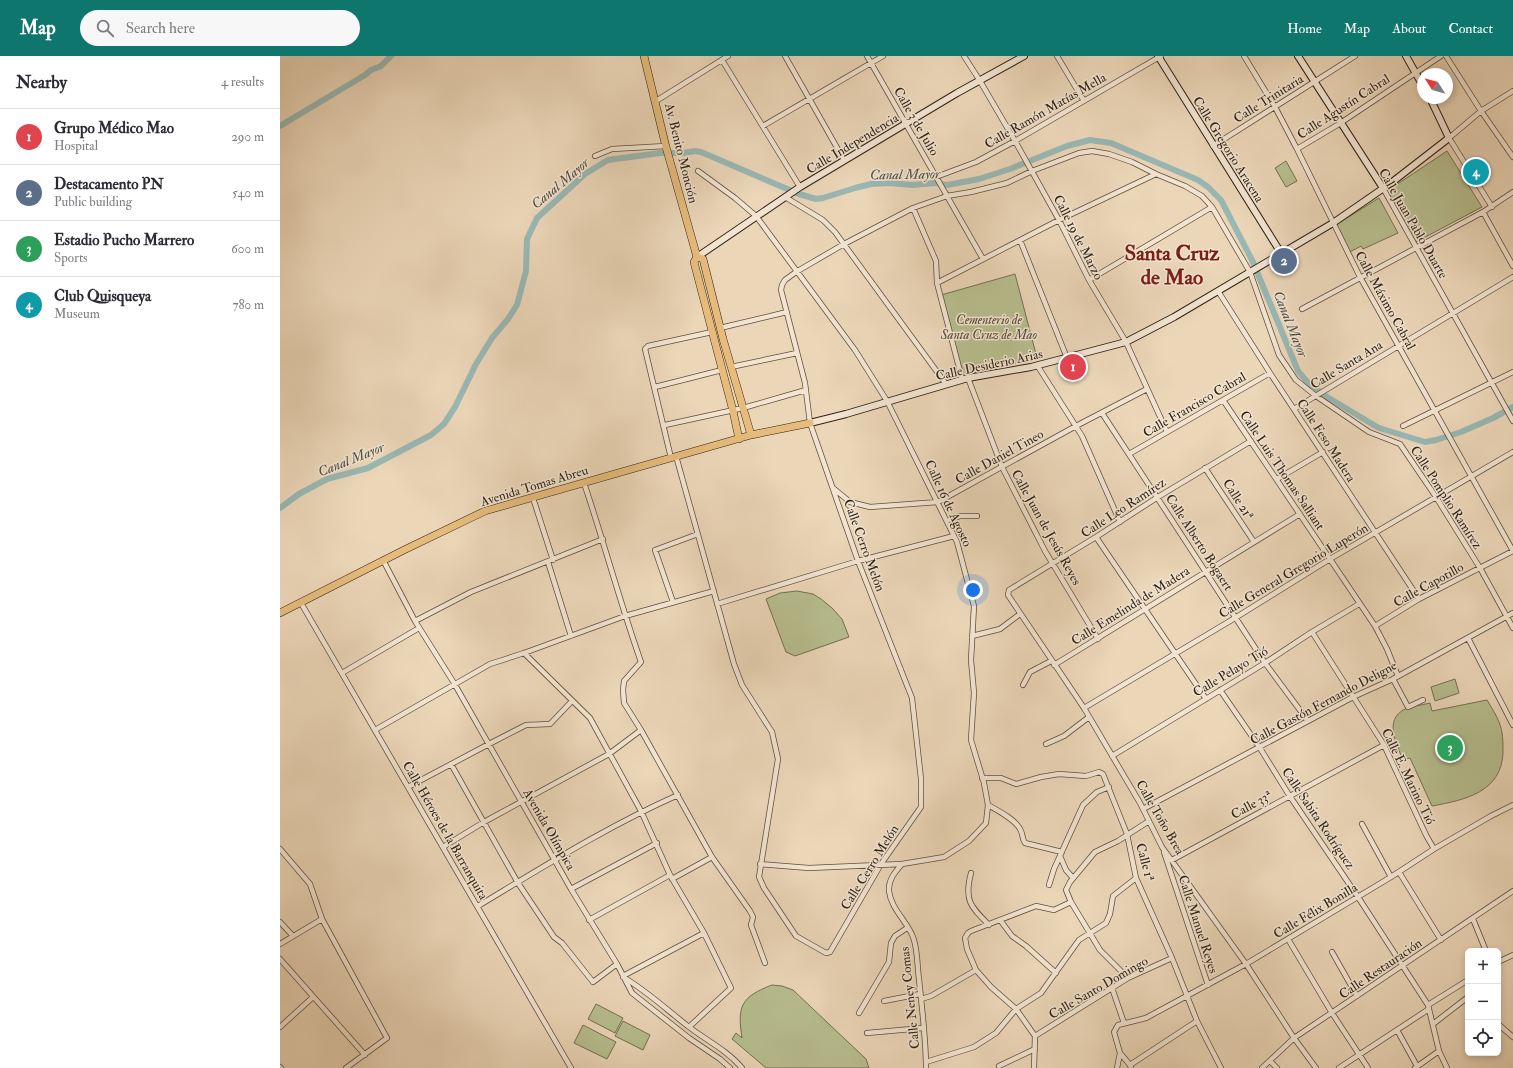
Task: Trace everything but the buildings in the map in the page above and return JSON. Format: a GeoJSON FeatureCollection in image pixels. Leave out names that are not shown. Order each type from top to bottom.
{"type":"FeatureCollection","features":[{"type":"Feature","properties":{"kind":"main road","name":"Av. Benito Monción"},"geometry":{"type":"LineString","coordinates":[[644,56],[666,146],[696,257],[694,262],[739,439]]}},
{"type":"Feature","properties":{"kind":"main road","name":"Calle Independencia"},"geometry":{"type":"LineString","coordinates":[[696,257],[799,187],[905,123],[1024,56]]}},
{"type":"Feature","properties":{"kind":"main road","name":"Calle Gregorio Aracena"},"geometry":{"type":"LineString","coordinates":[[1159,56],[1213,146],[1281,253]]}},
{"type":"Feature","properties":{"kind":"main road","name":"Calle Juan Pablo Duarte"},"geometry":{"type":"LineString","coordinates":[[1298,56],[1383,188]]}},
{"type":"Feature","properties":{"kind":"main road"},"geometry":{"type":"LineString","coordinates":[[1406,56],[1416,73]]}},
{"type":"Feature","properties":{"kind":"main road"},"geometry":{"type":"LineString","coordinates":[[1433,104],[1449,138]]}},
{"type":"Feature","properties":{"kind":"main road","name":"Calle Desiderio Arias"},"geometry":{"type":"LineString","coordinates":[[810,423],[846,414],[965,378],[1037,365],[1126,342],[1218,291],[1333,223],[1383,188],[1449,138]]}},
{"type":"Feature","properties":{"kind":"main road","name":"Av. Benito Monción"},"geometry":{"type":"LineString","coordinates":[[696,257],[703,259],[720,328],[751,436]]}},
{"type":"Feature","properties":{"kind":"main road","name":"Avenida Tomas Abreu"},"geometry":{"type":"LineString","coordinates":[[280,613],[383,560],[485,511],[739,439],[810,423]]}},
{"type":"Feature","properties":{"kind":"street"},"geometry":{"type":"LineString","coordinates":[[656,101],[728,56]]}},
{"type":"Feature","properties":{"kind":"street"},"geometry":{"type":"LineString","coordinates":[[785,56],[844,160]]}},
{"type":"Feature","properties":{"kind":"street","name":"Calle 3 de Julio"},"geometry":{"type":"LineString","coordinates":[[867,56],[983,259]]}},
{"type":"Feature","properties":{"kind":"street"},"geometry":{"type":"LineString","coordinates":[[763,126],[883,56]]}},
{"type":"Feature","properties":{"kind":"street","name":"Calle 19 de Marzo"},"geometry":{"type":"LineString","coordinates":[[964,56],[1060,220],[1089,280],[1126,342],[1167,432]]}},
{"type":"Feature","properties":{"kind":"street"},"geometry":{"type":"LineString","coordinates":[[1057,56],[1084,101]]}},
{"type":"Feature","properties":{"kind":"street","name":"Calle Ramón Matías Mella"},"geometry":{"type":"LineString","coordinates":[[937,178],[976,162],[1015,141],[1159,56]]}},
{"type":"Feature","properties":{"kind":"street","name":"Calle Máximo Cabral"},"geometry":{"type":"LineString","coordinates":[[1244,56],[1275,107],[1360,277],[1513,551]]}},
{"type":"Feature","properties":{"kind":"street","name":"Calle Trinitaria"},"geometry":{"type":"LineString","coordinates":[[1213,146],[1355,56]]}},
{"type":"Feature","properties":{"kind":"street","name":"Calle Agustín Cabral"},"geometry":{"type":"LineString","coordinates":[[1297,149],[1340,123],[1441,56]]}},
{"type":"Feature","properties":{"kind":"street"},"geometry":{"type":"LineString","coordinates":[[1446,56],[1481,111],[1513,157]]}},
{"type":"Feature","properties":{"kind":"street"},"geometry":{"type":"LineString","coordinates":[[722,60],[799,187]]}},
{"type":"Feature","properties":{"kind":"street"},"geometry":{"type":"LineString","coordinates":[[1492,207],[1449,138],[1481,111],[1513,91]]}},
{"type":"Feature","properties":{"kind":"street"},"geometry":{"type":"LineString","coordinates":[[595,156],[612,149],[666,146]]}},
{"type":"Feature","properties":{"kind":"street","name":"Calle Pomplio Ramírez"},"geometry":{"type":"LineString","coordinates":[[796,272],[844,244],[913,208],[947,196],[1007,183],[1032,171],[1079,153],[1092,150],[1132,162],[1185,186],[1202,196],[1212,207],[1251,271],[1279,355],[1296,380],[1369,432],[1400,444],[1436,497],[1480,568],[1513,628]]}},
{"type":"Feature","properties":{"kind":"street","name":"Calle 16 de Agosto"},"geometry":{"type":"LineString","coordinates":[[698,171],[735,198],[756,216],[854,350],[887,401],[957,542],[974,606],[971,660],[974,693],[971,740],[988,805],[986,823],[969,841],[944,858],[902,864],[809,868],[760,864]]}},
{"type":"Feature","properties":{"kind":"street"},"geometry":{"type":"LineString","coordinates":[[937,283],[1060,220],[1156,174]]}},
{"type":"Feature","properties":{"kind":"street","name":"Calle Juan Pablo Duarte"},"geometry":{"type":"LineString","coordinates":[[1383,188],[1513,421]]}},
{"type":"Feature","properties":{"kind":"street"},"geometry":{"type":"LineString","coordinates":[[1302,309],[1483,212],[1513,192]]}},
{"type":"Feature","properties":{"kind":"street"},"geometry":{"type":"LineString","coordinates":[[786,196],[823,220],[836,232],[946,384]]}},
{"type":"Feature","properties":{"kind":"street"},"geometry":{"type":"LineString","coordinates":[[1089,280],[1212,207]]}},
{"type":"Feature","properties":{"kind":"street","name":"Calle Juan de Jesús Reyes"},"geometry":{"type":"LineString","coordinates":[[913,208],[936,261],[937,283],[965,378],[1002,467],[1045,551],[1098,639]]}},
{"type":"Feature","properties":{"kind":"street"},"geometry":{"type":"LineString","coordinates":[[1483,212],[1513,266]]}},
{"type":"Feature","properties":{"kind":"street"},"geometry":{"type":"LineString","coordinates":[[1020,240],[1067,358]]}},
{"type":"Feature","properties":{"kind":"street","name":"Calle Cerro Melón"},"geometry":{"type":"LineString","coordinates":[[712,332],[648,346],[645,349],[674,457],[698,534],[734,664],[742,685],[772,732],[778,759],[759,877],[764,888],[796,936],[826,953],[830,952],[881,864],[921,807],[921,779],[912,698],[858,561],[810,423],[806,390],[781,290],[785,280],[796,272]]}},
{"type":"Feature","properties":{"kind":"street","name":"Calle Santa Ana"},"geometry":{"type":"LineString","coordinates":[[1294,409],[1513,277]]}},
{"type":"Feature","properties":{"kind":"street","name":"Calle Feso Madera"},"geometry":{"type":"LineString","coordinates":[[1218,291],[1270,373],[1419,599]]}},
{"type":"Feature","properties":{"kind":"street"},"geometry":{"type":"LineString","coordinates":[[720,328],[787,312]]}},
{"type":"Feature","properties":{"kind":"street"},"geometry":{"type":"LineString","coordinates":[[731,367],[797,353]]}},
{"type":"Feature","properties":{"kind":"street"},"geometry":{"type":"LineString","coordinates":[[1037,365],[1082,436],[1120,522]]}},
{"type":"Feature","properties":{"kind":"street"},"geometry":{"type":"LineString","coordinates":[[655,387],[722,370]]}},
{"type":"Feature","properties":{"kind":"street"},"geometry":{"type":"LineString","coordinates":[[1403,426],[1513,372]]}},
{"type":"Feature","properties":{"kind":"street","name":"Calle Francisco Cabral"},"geometry":{"type":"LineString","coordinates":[[1129,454],[1270,373]]}},
{"type":"Feature","properties":{"kind":"street","name":"Calle Daniel Tineo"},"geometry":{"type":"LineString","coordinates":[[833,488],[850,502],[870,507],[938,502],[1076,426],[1147,389]]}},
{"type":"Feature","properties":{"kind":"street"},"geometry":{"type":"LineString","coordinates":[[665,425],[733,411],[806,390]]}},
{"type":"Feature","properties":{"kind":"street","name":"Calle Luis Thomas Salliant"},"geometry":{"type":"LineString","coordinates":[[1223,400],[1330,559],[1358,604],[1375,626],[1388,649],[1398,676]]}},
{"type":"Feature","properties":{"kind":"street","name":"Calle Alberto Bogaert"},"geometry":{"type":"LineString","coordinates":[[1102,413],[1265,663],[1308,720]]}},
{"type":"Feature","properties":{"kind":"street","name":"Calle Leo Ramírez"},"geometry":{"type":"LineString","coordinates":[[1008,592],[1158,497],[1251,441]]}},
{"type":"Feature","properties":{"kind":"street"},"geometry":{"type":"LineString","coordinates":[[1277,479],[1323,452]]}},
{"type":"Feature","properties":{"kind":"street","name":"Calle General Gregorio Luperón"},"geometry":{"type":"LineString","coordinates":[[1084,708],[1235,618],[1330,559],[1513,452]]}},
{"type":"Feature","properties":{"kind":"street","name":"Calle 21ª"},"geometry":{"type":"LineString","coordinates":[[1205,468],[1254,542]]}},
{"type":"Feature","properties":{"kind":"street"},"geometry":{"type":"LineString","coordinates":[[584,482],[603,539],[625,616],[641,662],[624,681],[624,703],[678,794],[712,857],[750,911],[753,917],[751,925],[765,963]]}},
{"type":"Feature","properties":{"kind":"street"},"geometry":{"type":"LineString","coordinates":[[532,498],[553,560]]}},
{"type":"Feature","properties":{"kind":"street","name":"Calle Emelinda de Madera"},"geometry":{"type":"LineString","coordinates":[[1023,685],[1030,672],[1036,668],[1053,663],[1098,639],[1300,514]]}},
{"type":"Feature","properties":{"kind":"street"},"geometry":{"type":"LineString","coordinates":[[947,521],[960,516],[977,516]]}},
{"type":"Feature","properties":{"kind":"street"},"geometry":{"type":"LineString","coordinates":[[673,602],[655,550],[698,534]]}},
{"type":"Feature","properties":{"kind":"street"},"geometry":{"type":"LineString","coordinates":[[717,604],[858,561],[954,536]]}},
{"type":"Feature","properties":{"kind":"street"},"geometry":{"type":"LineString","coordinates":[[1096,537],[1206,699]]}},
{"type":"Feature","properties":{"kind":"street"},"geometry":{"type":"LineString","coordinates":[[415,621],[471,592],[603,539]]}},
{"type":"Feature","properties":{"kind":"street","name":"Calle Capotillo"},"geometry":{"type":"LineString","coordinates":[[1375,626],[1419,599],[1513,551]]}},
{"type":"Feature","properties":{"kind":"street","name":"Avenida Olímpica"},"geometry":{"type":"LineString","coordinates":[[383,560],[418,628],[454,684],[589,920],[617,964],[632,993],[730,1068]]}},
{"type":"Feature","properties":{"kind":"street"},"geometry":{"type":"LineString","coordinates":[[548,562],[571,636]]}},
{"type":"Feature","properties":{"kind":"street"},"geometry":{"type":"LineString","coordinates":[[375,730],[490,664],[625,616],[714,591]]}},
{"type":"Feature","properties":{"kind":"street","name":"Calle Toño Brea"},"geometry":{"type":"LineString","coordinates":[[1008,592],[1008,595],[1020,614],[1084,708],[1143,809],[1162,847],[1246,964],[1294,1038],[1316,1068]]}},
{"type":"Feature","properties":{"kind":"street","name":"Calle Héroes de la Barranquita"},"geometry":{"type":"LineString","coordinates":[[301,603],[571,1068]]}},
{"type":"Feature","properties":{"kind":"street","name":"Calle Pelayo Tió"},"geometry":{"type":"LineString","coordinates":[[1112,756],[1265,663],[1358,604]]}},
{"type":"Feature","properties":{"kind":"street","name":"Calle Gastón Fernando Deligne"},"geometry":{"type":"LineString","coordinates":[[1143,809],[1260,748],[1308,720],[1393,679],[1513,613]]}},
{"type":"Feature","properties":{"kind":"street"},"geometry":{"type":"LineString","coordinates":[[972,636],[1000,629],[1020,614]]}},
{"type":"Feature","properties":{"kind":"street"},"geometry":{"type":"LineString","coordinates":[[342,673],[418,628]]}},
{"type":"Feature","properties":{"kind":"street","name":"Calle E. Marino Tió"},"geometry":{"type":"LineString","coordinates":[[1312,632],[1384,745],[1434,849]]}},
{"type":"Feature","properties":{"kind":"street"},"geometry":{"type":"LineString","coordinates":[[1468,638],[1513,725]]}},
{"type":"Feature","properties":{"kind":"street"},"geometry":{"type":"LineString","coordinates":[[524,653],[590,718],[642,811],[671,877],[704,933],[731,988],[689,1027]]}},
{"type":"Feature","properties":{"kind":"street"},"geometry":{"type":"LineString","coordinates":[[1393,679],[1408,707],[1423,700]]}},
{"type":"Feature","properties":{"kind":"street","name":"Calle Sabita Rodríguez"},"geometry":{"type":"LineString","coordinates":[[1220,690],[1358,897],[1428,1007],[1439,1051],[1447,1068]]}},
{"type":"Feature","properties":{"kind":"street"},"geometry":{"type":"LineString","coordinates":[[408,787],[526,726],[550,724],[572,701]]}},
{"type":"Feature","properties":{"kind":"street"},"geometry":{"type":"LineString","coordinates":[[1046,744],[1064,736],[1089,717]]}},
{"type":"Feature","properties":{"kind":"street"},"geometry":{"type":"LineString","coordinates":[[443,847],[484,822],[609,754],[641,730]]}},
{"type":"Feature","properties":{"kind":"street","name":"Calle 33ª"},"geometry":{"type":"LineString","coordinates":[[1172,860],[1289,795],[1384,745]]}},
{"type":"Feature","properties":{"kind":"street"},"geometry":{"type":"LineString","coordinates":[[451,764],[518,883],[554,937],[562,943],[593,982],[617,964]]}},
{"type":"Feature","properties":{"kind":"street","name":"Calle 1ª"},"geometry":{"type":"LineString","coordinates":[[982,778],[1001,778],[1016,784],[1059,774],[1086,776],[1099,772],[1103,774],[1127,834],[1136,878],[1172,958],[1197,1021],[1221,1068]]}},
{"type":"Feature","properties":{"kind":"street"},"geometry":{"type":"LineString","coordinates":[[1049,885],[1083,805],[1097,792],[1109,787]]}},
{"type":"Feature","properties":{"kind":"street"},"geometry":{"type":"LineString","coordinates":[[478,906],[555,860],[642,811],[678,794]]}},
{"type":"Feature","properties":{"kind":"street"},"geometry":{"type":"LineString","coordinates":[[988,805],[1004,814],[1018,826],[1021,830],[1023,841],[1027,845],[1061,854]]}},
{"type":"Feature","properties":{"kind":"street","name":"Calle Félix Bonilla"},"geometry":{"type":"LineString","coordinates":[[1124,1023],[1146,1018],[1246,964],[1391,877],[1434,849],[1490,816],[1513,805]]}},
{"type":"Feature","properties":{"kind":"street"},"geometry":{"type":"LineString","coordinates":[[1128,978],[1100,950],[1089,934],[1066,890],[1073,878],[1095,852],[1118,841],[1149,821]]}},
{"type":"Feature","properties":{"kind":"street"},"geometry":{"type":"LineString","coordinates":[[1362,824],[1391,877]]}},
{"type":"Feature","properties":{"kind":"street"},"geometry":{"type":"LineString","coordinates":[[571,889],[656,843]]}},
{"type":"Feature","properties":{"kind":"street","name":"Calle Manuel Reyes"},"geometry":{"type":"LineString","coordinates":[[1162,847],[1208,985]]}},
{"type":"Feature","properties":{"kind":"street"},"geometry":{"type":"LineString","coordinates":[[280,849],[310,884],[322,919],[387,1038],[346,1068]]}},
{"type":"Feature","properties":{"kind":"street"},"geometry":{"type":"LineString","coordinates":[[1061,854],[1066,870],[1073,878]]}},
{"type":"Feature","properties":{"kind":"street"},"geometry":{"type":"LineString","coordinates":[[589,920],[712,857]]}},
{"type":"Feature","properties":{"kind":"street","name":"Calle Neney Comas"},"geometry":{"type":"LineString","coordinates":[[902,864],[894,873],[890,882],[889,890],[891,899],[913,937],[921,997],[926,1068]]}},
{"type":"Feature","properties":{"kind":"street"},"geometry":{"type":"LineString","coordinates":[[1398,872],[1441,940]]}},
{"type":"Feature","properties":{"kind":"street"},"geometry":{"type":"LineString","coordinates":[[971,873],[968,887],[968,897],[972,907],[989,925]]}},
{"type":"Feature","properties":{"kind":"street"},"geometry":{"type":"LineString","coordinates":[[926,1062],[974,1047],[996,1033],[1016,1009],[1041,993],[1079,940],[1106,924],[1110,914],[1113,896],[1136,878]]}},
{"type":"Feature","properties":{"kind":"street","name":"Calle Restauración"},"geometry":{"type":"LineString","coordinates":[[1262,1068],[1294,1038],[1513,892]]}},
{"type":"Feature","properties":{"kind":"street"},"geometry":{"type":"LineString","coordinates":[[1034,1068],[1035,1036],[1016,1009],[991,987],[976,970],[967,949],[965,938],[968,932],[1036,906],[1054,910],[1071,902]]}},
{"type":"Feature","properties":{"kind":"street"},"geometry":{"type":"LineString","coordinates":[[280,944],[322,919]]}},
{"type":"Feature","properties":{"kind":"street"},"geometry":{"type":"LineString","coordinates":[[1472,919],[1485,948]]}},
{"type":"Feature","properties":{"kind":"street"},"geometry":{"type":"LineString","coordinates":[[1000,920],[1012,936],[1026,946],[1056,973]]}},
{"type":"Feature","properties":{"kind":"street"},"geometry":{"type":"LineString","coordinates":[[280,922],[293,936]]}},
{"type":"Feature","properties":{"kind":"street"},"geometry":{"type":"LineString","coordinates":[[859,1013],[888,962],[891,943],[895,936],[907,928]]}},
{"type":"Feature","properties":{"kind":"street"},"geometry":{"type":"LineString","coordinates":[[623,976],[704,933]]}},
{"type":"Feature","properties":{"kind":"street"},"geometry":{"type":"LineString","coordinates":[[1288,939],[1332,1013],[1368,1068]]}},
{"type":"Feature","properties":{"kind":"street"},"geometry":{"type":"LineString","coordinates":[[1332,952],[1357,996]]}},
{"type":"Feature","properties":{"kind":"street"},"geometry":{"type":"LineString","coordinates":[[1501,961],[1513,955]]}},
{"type":"Feature","properties":{"kind":"street","name":"Calle Santo Domingo"},"geometry":{"type":"LineString","coordinates":[[1035,1036],[1128,978],[1172,958]]}},
{"type":"Feature","properties":{"kind":"street"},"geometry":{"type":"LineString","coordinates":[[280,959],[365,1055]]}},
{"type":"Feature","properties":{"kind":"street"},"geometry":{"type":"LineString","coordinates":[[884,1002],[931,996],[976,970]]}},
{"type":"Feature","properties":{"kind":"street"},"geometry":{"type":"LineString","coordinates":[[623,976],[639,986],[689,1027],[728,1055],[742,1068]]}},
{"type":"Feature","properties":{"kind":"street"},"geometry":{"type":"LineString","coordinates":[[1339,1068],[1397,1030],[1465,982]]}},
{"type":"Feature","properties":{"kind":"street"},"geometry":{"type":"LineString","coordinates":[[1112,988],[1124,1023],[1118,1025],[1115,1030],[1120,1053],[1117,1068]]}},
{"type":"Feature","properties":{"kind":"street"},"geometry":{"type":"LineString","coordinates":[[280,1027],[313,997]]}},
{"type":"Feature","properties":{"kind":"street"},"geometry":{"type":"LineString","coordinates":[[1433,1024],[1465,1000]]}},
{"type":"Feature","properties":{"kind":"street"},"geometry":{"type":"LineString","coordinates":[[1120,1053],[1130,1066],[1197,1021]]}},
{"type":"Feature","properties":{"kind":"street"},"geometry":{"type":"LineString","coordinates":[[1501,1027],[1513,1037]]}},
{"type":"Feature","properties":{"kind":"street"},"geometry":{"type":"LineString","coordinates":[[867,1033],[923,1028]]}},
{"type":"Feature","properties":{"kind":"street"},"geometry":{"type":"LineString","coordinates":[[1397,1030],[1416,1067],[1439,1051]]}},
{"type":"Feature","properties":{"kind":"street"},"geometry":{"type":"LineString","coordinates":[[999,1066],[1034,1049]]}},
{"type":"Feature","properties":{"kind":"street"},"geometry":{"type":"LineString","coordinates":[[1270,1061],[1277,1068]]}},
{"type":"Feature","properties":{"kind":"green space"},"geometry":{"type":"Polygon","coordinates":[[[1447,151],[1482,207],[1414,243],[1387,191],[1447,151]]]}},
{"type":"Feature","properties":{"kind":"green space"},"geometry":{"type":"Polygon","coordinates":[[[1286,161],[1297,181],[1286,187],[1275,168],[1286,161]]]}},
{"type":"Feature","properties":{"kind":"green space"},"geometry":{"type":"Polygon","coordinates":[[[1379,198],[1398,233],[1363,249],[1361,246],[1348,253],[1334,226],[1379,198]]]}},
{"type":"Feature","properties":{"kind":"green space","name":"Cementerio de Santa Cruz de Mao"},"geometry":{"type":"Polygon","coordinates":[[[1015,274],[1037,358],[963,376],[941,295],[1015,274]]]}},
{"type":"Feature","properties":{"kind":"green space"},"geometry":{"type":"Polygon","coordinates":[[[797,591],[813,594],[832,608],[842,619],[849,637],[795,656],[786,652],[766,599],[780,593],[797,591]]]}},
{"type":"Feature","properties":{"kind":"green space"},"geometry":{"type":"Polygon","coordinates":[[[1455,679],[1459,693],[1435,701],[1431,687],[1455,679]]]}},
{"type":"Feature","properties":{"kind":"green space"},"geometry":{"type":"Polygon","coordinates":[[[1487,700],[1498,719],[1502,737],[1503,752],[1501,766],[1496,776],[1489,785],[1480,792],[1457,801],[1432,806],[1410,758],[1403,760],[1395,740],[1393,726],[1398,714],[1405,709],[1430,703],[1432,711],[1487,700]]]}},
{"type":"Feature","properties":{"kind":"green space"},"geometry":{"type":"Polygon","coordinates":[[[772,985],[782,986],[793,990],[866,1059],[869,1068],[766,1068],[732,1039],[736,1033],[742,1038],[740,1018],[741,1010],[744,1004],[754,994],[772,985]]]}},
{"type":"Feature","properties":{"kind":"green space"},"geometry":{"type":"Polygon","coordinates":[[[596,1004],[623,1018],[615,1033],[588,1019],[596,1004]]]}},
{"type":"Feature","properties":{"kind":"green space"},"geometry":{"type":"Polygon","coordinates":[[[623,1021],[650,1035],[643,1050],[615,1036],[623,1021]]]}},
{"type":"Feature","properties":{"kind":"green space"},"geometry":{"type":"Polygon","coordinates":[[[583,1025],[616,1042],[607,1059],[574,1043],[583,1025]]]}},
{"type":"Feature","properties":{"kind":"waterway"},"geometry":{"type":"LineString","coordinates":[[280,126],[371,70],[381,66],[391,56]]}},
{"type":"Feature","properties":{"kind":"waterway","name":"Canal Mayor"},"geometry":{"type":"LineString","coordinates":[[280,508],[299,494],[327,479],[368,468],[431,435],[444,424],[455,407],[476,364],[492,338],[508,319],[517,305],[526,271],[527,239],[537,218],[585,174],[608,160],[660,153],[701,152],[799,194],[816,199],[871,184],[890,183],[912,185],[935,183],[947,185],[979,179],[1010,169],[1067,146],[1090,140],[1111,143],[1198,180],[1208,187],[1221,200],[1253,262],[1298,371],[1309,384],[1327,397],[1379,428],[1425,442],[1461,432],[1493,418],[1513,407]]}},
{"type":"Feature","properties":{"kind":"place","name":"Club Quisqueya"},"geometry":{"type":"Point","coordinates":[1476,172]}},
{"type":"Feature","properties":{"kind":"place","name":"Destacamento PN"},"geometry":{"type":"Point","coordinates":[1284,261]}},
{"type":"Feature","properties":{"kind":"place","name":"Grupo Médico Mao"},"geometry":{"type":"Point","coordinates":[1073,367]}},
{"type":"Feature","properties":{"kind":"place","name":"Estadio Pucho Marrero"},"geometry":{"type":"Point","coordinates":[1450,748]}},
{"type":"Feature","properties":{"kind":"district","name":"Santa Cruz de Mao"},"geometry":{"type":"Point","coordinates":[1172,265]}}]}
